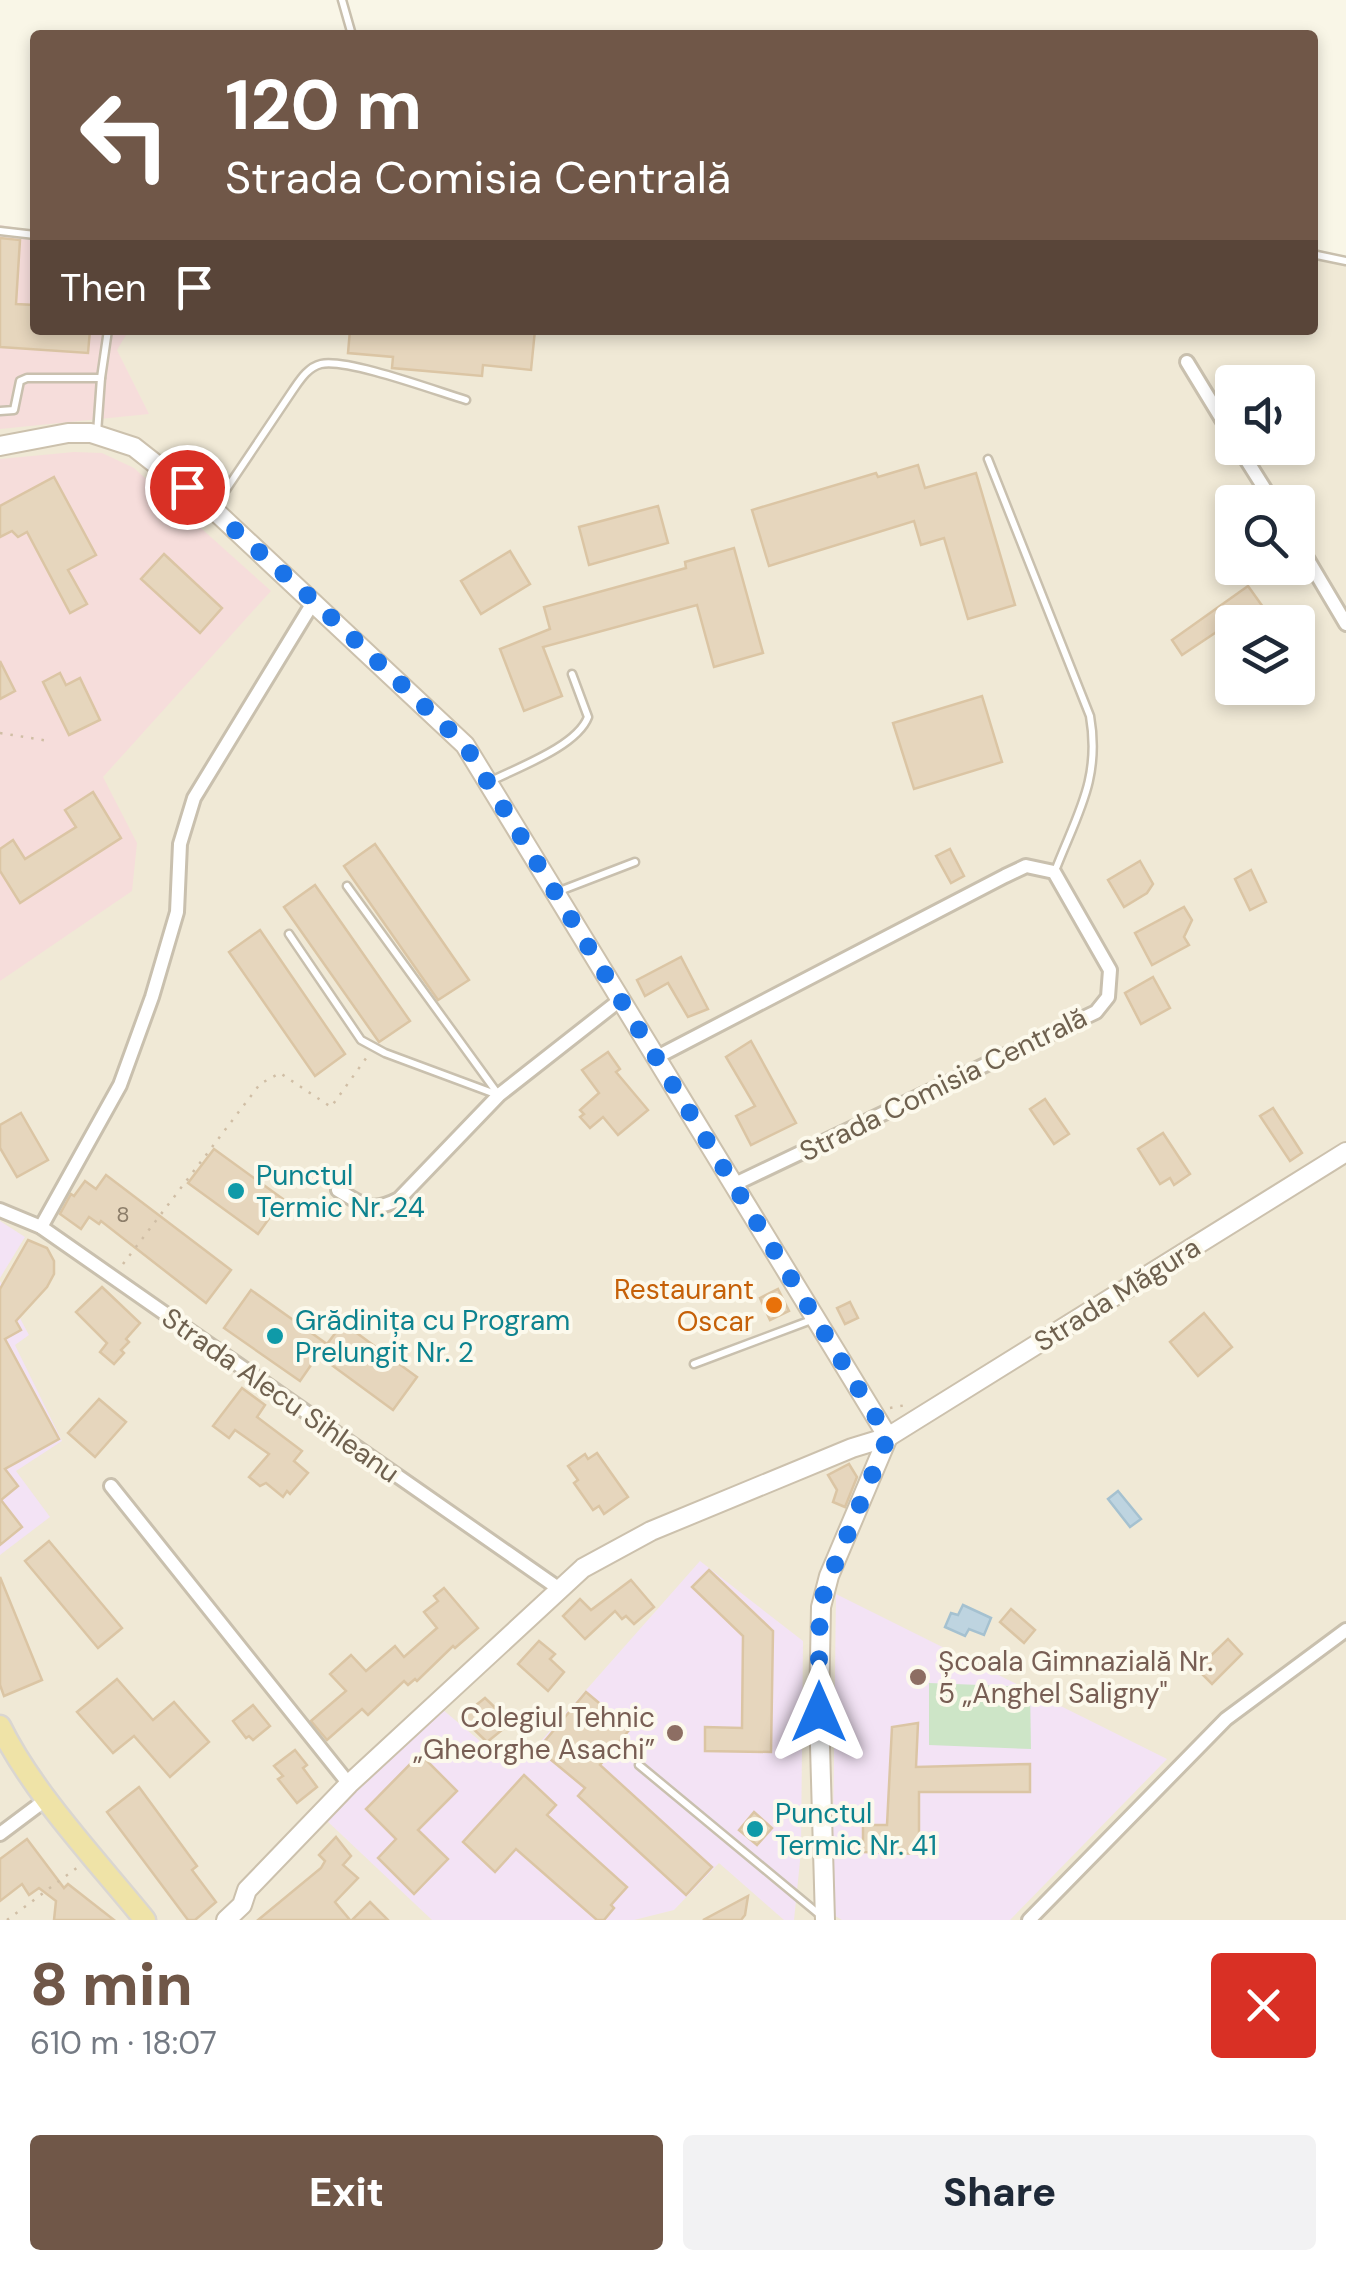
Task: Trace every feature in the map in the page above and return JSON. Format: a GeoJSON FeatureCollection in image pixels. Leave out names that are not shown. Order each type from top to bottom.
{"type":"FeatureCollection","features":[{"type":"Feature","properties":{"kind":"main road"},"geometry":{"type":"LineString","coordinates":[[0,1726],[8,1744],[48,1798],[145,1920]]}},
{"type":"Feature","properties":{"kind":"street"},"geometry":{"type":"LineString","coordinates":[[1187,362],[1215,408]]}},
{"type":"Feature","properties":{"kind":"street"},"geometry":{"type":"LineString","coordinates":[[0,446],[68,433],[97,434],[134,447],[213,509],[452,731],[490,782],[888,1437],[821,1607],[819,1712],[825,1919]]}},
{"type":"Feature","properties":{"kind":"street"},"geometry":{"type":"LineString","coordinates":[[1315,572],[1346,624]]}},
{"type":"Feature","properties":{"kind":"street"},"geometry":{"type":"LineString","coordinates":[[41,1227],[120,1086],[152,997],[177,912],[180,844],[194,798],[314,601]]}},
{"type":"Feature","properties":{"kind":"street"},"geometry":{"type":"LineString","coordinates":[[658,1057],[1004,876],[1026,866],[1054,872]]}},
{"type":"Feature","properties":{"kind":"street","name":"Strada Comisia Centrală"},"geometry":{"type":"LineString","coordinates":[[733,1185],[1096,1012],[1108,997],[1110,970],[1054,872]]}},
{"type":"Feature","properties":{"kind":"street"},"geometry":{"type":"LineString","coordinates":[[338,1190],[368,1208],[384,1207],[399,1200],[499,1095],[620,1000]]}},
{"type":"Feature","properties":{"kind":"street","name":"Strada Măgura"},"geometry":{"type":"LineString","coordinates":[[226,1920],[242,1906],[247,1890],[349,1784],[558,1588],[599,1556],[852,1448],[888,1437],[1346,1152]]}},
{"type":"Feature","properties":{"kind":"street","name":"Strada Alecu Sihleanu"},"geometry":{"type":"LineString","coordinates":[[0,1210],[41,1227],[558,1588]]}},
{"type":"Feature","properties":{"kind":"street"},"geometry":{"type":"LineString","coordinates":[[111,1486],[349,1784]]}},
{"type":"Feature","properties":{"kind":"street"},"geometry":{"type":"LineString","coordinates":[[1029,1920],[1226,1720],[1346,1630]]}},
{"type":"Feature","properties":{"kind":"street"},"geometry":{"type":"LineString","coordinates":[[0,1834],[48,1798]]}},
{"type":"Feature","properties":{"kind":"lane"},"geometry":{"type":"LineString","coordinates":[[342,0],[351,30]]}},
{"type":"Feature","properties":{"kind":"lane"},"geometry":{"type":"LineString","coordinates":[[0,231],[30,234]]}},
{"type":"Feature","properties":{"kind":"lane"},"geometry":{"type":"LineString","coordinates":[[1318,255],[1346,261]]}},
{"type":"Feature","properties":{"kind":"lane"},"geometry":{"type":"LineString","coordinates":[[97,434],[107,335]]}},
{"type":"Feature","properties":{"kind":"lane"},"geometry":{"type":"LineString","coordinates":[[213,509],[299,382],[322,364],[351,367],[466,400]]}},
{"type":"Feature","properties":{"kind":"lane"},"geometry":{"type":"LineString","coordinates":[[0,411],[14,410],[20,381],[27,378],[101,378]]}},
{"type":"Feature","properties":{"kind":"lane"},"geometry":{"type":"LineString","coordinates":[[988,459],[1090,716],[1095,746],[1091,779],[1054,872]]}},
{"type":"Feature","properties":{"kind":"lane"},"geometry":{"type":"LineString","coordinates":[[490,782],[571,739],[584,728],[588,717],[572,674]]}},
{"type":"Feature","properties":{"kind":"lane"},"geometry":{"type":"LineString","coordinates":[[556,893],[635,862]]}},
{"type":"Feature","properties":{"kind":"lane"},"geometry":{"type":"LineString","coordinates":[[348,886],[499,1095]]}},
{"type":"Feature","properties":{"kind":"lane"},"geometry":{"type":"LineString","coordinates":[[289,934],[361,1040],[499,1095]]}},
{"type":"Feature","properties":{"kind":"lane"},"geometry":{"type":"LineString","coordinates":[[694,1364],[814,1319]]}},
{"type":"Feature","properties":{"kind":"lane"},"geometry":{"type":"LineString","coordinates":[[639,1765],[825,1919]]}},
{"type":"Feature","properties":{"kind":"path"},"geometry":{"type":"LineString","coordinates":[[0,734],[49,741]]}},
{"type":"Feature","properties":{"kind":"path"},"geometry":{"type":"LineString","coordinates":[[114,1278],[260,1084],[280,1073],[331,1107],[374,1047]]}},
{"type":"Feature","properties":{"kind":"path"},"geometry":{"type":"LineString","coordinates":[[869,1410],[878,1404],[893,1410],[908,1404]]}},
{"type":"Feature","properties":{"kind":"path"},"geometry":{"type":"LineString","coordinates":[[7,1920],[93,1855]]}},
{"type":"Feature","properties":{"kind":"shaded area"},"geometry":{"type":"Polygon","coordinates":[[[0,225],[30,230],[30,335],[126,335],[117,350],[149,414],[0,429],[0,225]]]}},
{"type":"Feature","properties":{"kind":"shaded area"},"geometry":{"type":"Polygon","coordinates":[[[1318,249],[1346,257],[1346,1920],[0,1920],[0,258],[30,320],[30,335],[1318,335],[1318,249]]]}},
{"type":"Feature","properties":{"kind":"shaded area"},"geometry":{"type":"Polygon","coordinates":[[[102,453],[134,468],[271,591],[103,777],[137,843],[132,891],[0,981],[0,459],[102,453]]]}},
{"type":"Feature","properties":{"kind":"shaded area"},"geometry":{"type":"Polygon","coordinates":[[[0,1221],[25,1237],[0,1278],[0,1221]]]}},
{"type":"Feature","properties":{"kind":"shaded area"},"geometry":{"type":"Polygon","coordinates":[[[0,1281],[29,1335],[15,1345],[62,1441],[16,1471],[50,1517],[0,1555],[0,1281]]]}},
{"type":"Feature","properties":{"kind":"shaded area","name":"Colegiul Tehnic „Gheorghe Asachi”"},"geometry":{"type":"Polygon","coordinates":[[[700,1561],[803,1641],[801,1851],[794,1920],[784,1920],[719,1863],[674,1910],[634,1920],[432,1920],[325,1819],[442,1709],[512,1768],[526,1758],[700,1561]]]}},
{"type":"Feature","properties":{"kind":"shaded area","name":"Școala Gimnazială Nr. 5 „Anghel Saligny\""},"geometry":{"type":"Polygon","coordinates":[[[836,1594],[1167,1759],[1010,1920],[842,1920],[832,1914],[836,1594]]]}},
{"type":"Feature","properties":{"kind":"green space"},"geometry":{"type":"Polygon","coordinates":[[[929,1683],[1030,1687],[1031,1749],[929,1745],[929,1683]]]}},
{"type":"Feature","properties":{"kind":"water"},"geometry":{"type":"Polygon","coordinates":[[[1118,1491],[1141,1519],[1130,1527],[1108,1499],[1118,1491]]]}},
{"type":"Feature","properties":{"kind":"water"},"geometry":{"type":"Polygon","coordinates":[[[963,1605],[991,1618],[984,1635],[969,1629],[965,1636],[945,1627],[951,1613],[958,1615],[963,1605]]]}},
{"type":"Feature","properties":{"kind":"building"},"geometry":{"type":"Polygon","coordinates":[[[0,238],[20,240],[16,304],[30,305],[30,335],[90,335],[88,353],[0,347],[0,238]]]}},
{"type":"Feature","properties":{"kind":"building"},"geometry":{"type":"Polygon","coordinates":[[[350,335],[534,335],[531,370],[483,365],[482,376],[392,368],[393,357],[348,353],[350,335]]]}},
{"type":"Feature","properties":{"kind":"building"},"geometry":{"type":"Polygon","coordinates":[[[918,465],[925,488],[976,473],[1015,605],[968,619],[944,538],[921,545],[914,521],[769,566],[752,510],[876,473],[878,477],[918,465]]]}},
{"type":"Feature","properties":{"kind":"building"},"geometry":{"type":"Polygon","coordinates":[[[54,477],[96,555],[68,570],[87,604],[70,613],[27,532],[18,537],[12,531],[0,537],[0,506],[54,477]]]}},
{"type":"Feature","properties":{"kind":"building"},"geometry":{"type":"Polygon","coordinates":[[[658,506],[668,543],[589,565],[579,527],[658,506]]]}},
{"type":"Feature","properties":{"kind":"building"},"geometry":{"type":"Polygon","coordinates":[[[734,548],[763,653],[714,667],[697,605],[543,647],[562,696],[524,711],[500,649],[550,629],[544,607],[686,568],[685,562],[734,548]]]}},
{"type":"Feature","properties":{"kind":"building"},"geometry":{"type":"Polygon","coordinates":[[[510,551],[530,584],[481,614],[461,581],[510,551]]]}},
{"type":"Feature","properties":{"kind":"building"},"geometry":{"type":"Polygon","coordinates":[[[164,554],[222,608],[200,633],[141,579],[164,554]]]}},
{"type":"Feature","properties":{"kind":"building"},"geometry":{"type":"Polygon","coordinates":[[[1248,586],[1262,605],[1221,605],[1248,586]]]}},
{"type":"Feature","properties":{"kind":"building"},"geometry":{"type":"Polygon","coordinates":[[[1215,609],[1215,633],[1182,655],[1172,640],[1215,609]]]}},
{"type":"Feature","properties":{"kind":"building"},"geometry":{"type":"Polygon","coordinates":[[[0,661],[15,691],[0,699],[0,661]]]}},
{"type":"Feature","properties":{"kind":"building"},"geometry":{"type":"Polygon","coordinates":[[[60,673],[66,685],[80,678],[100,720],[69,735],[43,682],[60,673]]]}},
{"type":"Feature","properties":{"kind":"building"},"geometry":{"type":"Polygon","coordinates":[[[982,696],[1002,762],[914,789],[893,723],[982,696]]]}},
{"type":"Feature","properties":{"kind":"building"},"geometry":{"type":"Polygon","coordinates":[[[93,792],[121,838],[20,903],[0,871],[0,849],[13,840],[25,859],[76,827],[65,810],[93,792]]]}},
{"type":"Feature","properties":{"kind":"building"},"geometry":{"type":"Polygon","coordinates":[[[375,844],[469,980],[438,1000],[344,866],[375,844]]]}},
{"type":"Feature","properties":{"kind":"building"},"geometry":{"type":"Polygon","coordinates":[[[950,849],[964,876],[951,883],[936,856],[950,849]]]}},
{"type":"Feature","properties":{"kind":"building"},"geometry":{"type":"Polygon","coordinates":[[[1140,861],[1153,884],[1147,893],[1124,907],[1108,880],[1140,861]]]}},
{"type":"Feature","properties":{"kind":"building"},"geometry":{"type":"Polygon","coordinates":[[[1251,870],[1266,902],[1250,910],[1235,879],[1251,870]]]}},
{"type":"Feature","properties":{"kind":"building"},"geometry":{"type":"Polygon","coordinates":[[[315,885],[410,1021],[379,1042],[284,907],[315,885]]]}},
{"type":"Feature","properties":{"kind":"building"},"geometry":{"type":"Polygon","coordinates":[[[1184,907],[1192,920],[1184,937],[1189,945],[1152,965],[1135,933],[1184,907]]]}},
{"type":"Feature","properties":{"kind":"building"},"geometry":{"type":"Polygon","coordinates":[[[260,930],[345,1054],[315,1076],[229,952],[260,930]]]}},
{"type":"Feature","properties":{"kind":"building"},"geometry":{"type":"Polygon","coordinates":[[[681,957],[708,1009],[688,1017],[668,983],[645,996],[637,980],[681,957]]]}},
{"type":"Feature","properties":{"kind":"building"},"geometry":{"type":"Polygon","coordinates":[[[1153,977],[1170,1008],[1141,1024],[1125,993],[1153,977]]]}},
{"type":"Feature","properties":{"kind":"building"},"geometry":{"type":"Polygon","coordinates":[[[751,1041],[796,1123],[751,1145],[736,1116],[755,1106],[726,1057],[751,1041]]]}},
{"type":"Feature","properties":{"kind":"building"},"geometry":{"type":"Polygon","coordinates":[[[608,1052],[620,1069],[616,1072],[648,1110],[618,1135],[603,1117],[590,1128],[580,1117],[584,1114],[580,1110],[599,1093],[582,1070],[608,1052]]]}},
{"type":"Feature","properties":{"kind":"building"},"geometry":{"type":"Polygon","coordinates":[[[1045,1099],[1069,1134],[1054,1144],[1030,1109],[1045,1099]]]}},
{"type":"Feature","properties":{"kind":"building"},"geometry":{"type":"Polygon","coordinates":[[[1273,1108],[1302,1153],[1290,1161],[1260,1116],[1273,1108]]]}},
{"type":"Feature","properties":{"kind":"building"},"geometry":{"type":"Polygon","coordinates":[[[21,1113],[48,1160],[17,1177],[0,1148],[0,1125],[21,1113]]]}},
{"type":"Feature","properties":{"kind":"building"},"geometry":{"type":"Polygon","coordinates":[[[1163,1133],[1190,1174],[1174,1185],[1170,1178],[1160,1184],[1138,1149],[1163,1133]]]}},
{"type":"Feature","properties":{"kind":"building","name":"Punctul Termic Nr. 24"},"geometry":{"type":"Polygon","coordinates":[[[214,1149],[283,1199],[258,1234],[188,1183],[214,1149]]]}},
{"type":"Feature","properties":{"kind":"building"},"geometry":{"type":"Polygon","coordinates":[[[106,1175],[231,1270],[206,1303],[101,1221],[99,1224],[89,1217],[81,1229],[60,1214],[71,1194],[74,1196],[85,1181],[96,1189],[106,1175]]]}},
{"type":"Feature","properties":{"kind":"building"},"geometry":{"type":"Polygon","coordinates":[[[28,1240],[47,1248],[54,1261],[54,1274],[16,1321],[21,1330],[5,1339],[59,1439],[5,1469],[18,1486],[1,1500],[22,1527],[0,1545],[0,1289],[28,1240]]]}},
{"type":"Feature","properties":{"kind":"building"},"geometry":{"type":"Polygon","coordinates":[[[102,1287],[140,1323],[126,1339],[129,1342],[121,1350],[124,1353],[114,1364],[100,1352],[107,1343],[76,1312],[102,1287]]]}},
{"type":"Feature","properties":{"kind":"building","name":"Restaurant Oscar"},"geometry":{"type":"Polygon","coordinates":[[[778,1289],[789,1311],[770,1320],[760,1298],[778,1289]]]}},
{"type":"Feature","properties":{"kind":"building"},"geometry":{"type":"Polygon","coordinates":[[[251,1290],[327,1344],[343,1323],[417,1377],[393,1410],[318,1355],[300,1381],[224,1328],[251,1290]]]}},
{"type":"Feature","properties":{"kind":"building"},"geometry":{"type":"Polygon","coordinates":[[[850,1302],[858,1318],[845,1324],[837,1308],[850,1302]]]}},
{"type":"Feature","properties":{"kind":"building"},"geometry":{"type":"Polygon","coordinates":[[[1204,1313],[1232,1347],[1198,1376],[1170,1342],[1204,1313]]]}},
{"type":"Feature","properties":{"kind":"building"},"geometry":{"type":"Polygon","coordinates":[[[242,1388],[265,1405],[257,1417],[302,1451],[294,1461],[308,1473],[283,1497],[266,1483],[260,1486],[249,1477],[269,1454],[235,1430],[229,1438],[213,1426],[242,1388]]]}},
{"type":"Feature","properties":{"kind":"building"},"geometry":{"type":"Polygon","coordinates":[[[99,1399],[126,1422],[95,1457],[68,1433],[99,1399]]]}},
{"type":"Feature","properties":{"kind":"building"},"geometry":{"type":"Polygon","coordinates":[[[597,1453],[628,1497],[604,1514],[599,1506],[593,1510],[574,1483],[578,1480],[568,1466],[585,1454],[588,1459],[597,1453]]]}},
{"type":"Feature","properties":{"kind":"building"},"geometry":{"type":"Polygon","coordinates":[[[849,1464],[857,1477],[845,1507],[833,1502],[837,1490],[828,1475],[849,1464]]]}},
{"type":"Feature","properties":{"kind":"building"},"geometry":{"type":"Polygon","coordinates":[[[49,1541],[122,1628],[98,1648],[25,1561],[49,1541]]]}},
{"type":"Feature","properties":{"kind":"building"},"geometry":{"type":"Polygon","coordinates":[[[709,1570],[773,1631],[771,1752],[705,1751],[705,1727],[742,1728],[743,1636],[692,1587],[709,1570]]]}},
{"type":"Feature","properties":{"kind":"building"},"geometry":{"type":"Polygon","coordinates":[[[0,1577],[42,1680],[4,1696],[0,1685],[0,1577]]]}},
{"type":"Feature","properties":{"kind":"building"},"geometry":{"type":"Polygon","coordinates":[[[631,1580],[654,1607],[634,1624],[615,1611],[585,1639],[563,1616],[580,1599],[591,1610],[631,1580]]]}},
{"type":"Feature","properties":{"kind":"building"},"geometry":{"type":"Polygon","coordinates":[[[444,1588],[478,1628],[417,1681],[408,1685],[404,1681],[368,1715],[362,1709],[327,1740],[311,1721],[346,1691],[330,1674],[351,1655],[366,1671],[395,1646],[404,1657],[437,1628],[424,1612],[438,1601],[434,1596],[444,1588]]]}},
{"type":"Feature","properties":{"kind":"building"},"geometry":{"type":"Polygon","coordinates":[[[1011,1609],[1035,1630],[1024,1643],[1000,1622],[1011,1609]]]}},
{"type":"Feature","properties":{"kind":"building"},"geometry":{"type":"Polygon","coordinates":[[[1228,1639],[1242,1654],[1212,1684],[1197,1669],[1228,1639]]]}},
{"type":"Feature","properties":{"kind":"building"},"geometry":{"type":"Polygon","coordinates":[[[539,1641],[555,1654],[550,1659],[564,1672],[548,1691],[518,1664],[539,1641]]]}},
{"type":"Feature","properties":{"kind":"building"},"geometry":{"type":"Polygon","coordinates":[[[117,1679],[153,1720],[174,1702],[209,1742],[170,1777],[134,1736],[113,1753],[77,1712],[117,1679]]]}},
{"type":"Feature","properties":{"kind":"building"},"geometry":{"type":"Polygon","coordinates":[[[586,1692],[630,1729],[600,1765],[712,1867],[686,1895],[578,1796],[585,1788],[538,1749],[586,1692]]]}},
{"type":"Feature","properties":{"kind":"building"},"geometry":{"type":"Polygon","coordinates":[[[485,1698],[507,1719],[507,1726],[487,1742],[461,1717],[485,1698]]]}},
{"type":"Feature","properties":{"kind":"building"},"geometry":{"type":"Polygon","coordinates":[[[253,1705],[270,1726],[253,1740],[246,1738],[233,1721],[253,1705]]]}},
{"type":"Feature","properties":{"kind":"building"},"geometry":{"type":"Polygon","coordinates":[[[918,1723],[916,1767],[1030,1764],[1030,1792],[919,1792],[919,1854],[863,1852],[863,1825],[887,1825],[892,1727],[918,1723]]]}},
{"type":"Feature","properties":{"kind":"building"},"geometry":{"type":"Polygon","coordinates":[[[295,1750],[317,1787],[297,1803],[278,1779],[283,1776],[274,1766],[295,1750]]]}},
{"type":"Feature","properties":{"kind":"building"},"geometry":{"type":"Polygon","coordinates":[[[420,1754],[457,1791],[418,1830],[448,1859],[414,1894],[378,1858],[396,1839],[366,1809],[420,1754]]]}},
{"type":"Feature","properties":{"kind":"building"},"geometry":{"type":"Polygon","coordinates":[[[524,1775],[556,1805],[547,1815],[627,1887],[604,1920],[597,1920],[516,1849],[495,1872],[463,1842],[524,1775]]]}},
{"type":"Feature","properties":{"kind":"building"},"geometry":{"type":"Polygon","coordinates":[[[139,1787],[197,1866],[192,1870],[216,1902],[195,1920],[188,1920],[107,1812],[139,1787]]]}},
{"type":"Feature","properties":{"kind":"building","name":"Punctul Termic Nr. 41"},"geometry":{"type":"Polygon","coordinates":[[[754,1812],[772,1828],[757,1845],[739,1830],[754,1812]]]}},
{"type":"Feature","properties":{"kind":"building"},"geometry":{"type":"Polygon","coordinates":[[[336,1837],[351,1856],[343,1865],[358,1878],[335,1902],[350,1920],[258,1920],[321,1868],[325,1861],[319,1855],[336,1837]]]}},
{"type":"Feature","properties":{"kind":"building"},"geometry":{"type":"Polygon","coordinates":[[[27,1839],[64,1888],[68,1884],[114,1920],[54,1920],[56,1901],[39,1888],[29,1895],[22,1884],[0,1901],[0,1859],[27,1839]]]}},
{"type":"Feature","properties":{"kind":"building"},"geometry":{"type":"Polygon","coordinates":[[[748,1896],[741,1920],[703,1920],[748,1896]]]}},
{"type":"Feature","properties":{"kind":"building"},"geometry":{"type":"Polygon","coordinates":[[[370,1902],[388,1920],[352,1920],[370,1902]]]}},
{"type":"Feature","properties":{"kind":"place","name":"Punctul Termic Nr. 24"},"geometry":{"type":"Point","coordinates":[236,1191]}},
{"type":"Feature","properties":{"kind":"place","name":"Restaurant Oscar"},"geometry":{"type":"Point","coordinates":[774,1305]}},
{"type":"Feature","properties":{"kind":"place","name":"Grădinița cu Program Prelungit Nr. 2"},"geometry":{"type":"Point","coordinates":[275,1336]}},
{"type":"Feature","properties":{"kind":"place","name":"Școala Gimnazială Nr. 5 „Anghel Saligny\""},"geometry":{"type":"Point","coordinates":[918,1677]}},
{"type":"Feature","properties":{"kind":"place","name":"Colegiul Tehnic „Gheorghe Asachi”"},"geometry":{"type":"Point","coordinates":[675,1733]}},
{"type":"Feature","properties":{"kind":"place","name":"Punctul Termic Nr. 41"},"geometry":{"type":"Point","coordinates":[755,1829]}},
{"type":"Feature","properties":{"kind":"route"},"geometry":{"type":"LineString","coordinates":[[187,487],[465,745],[888,1437],[824,1591],[819,1631],[819,1712]]}}]}
